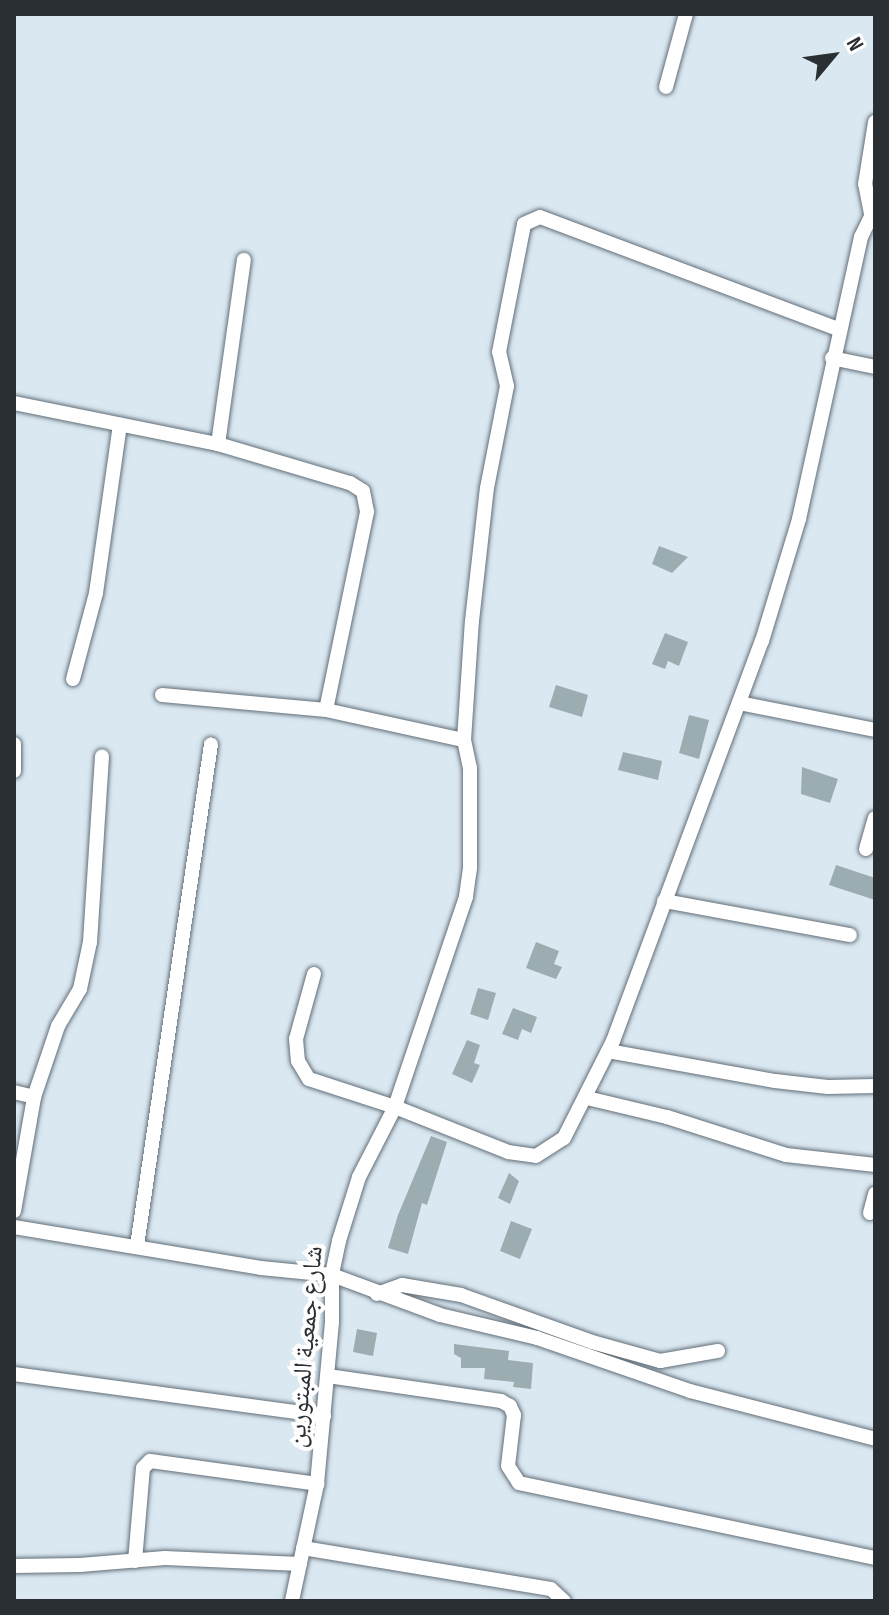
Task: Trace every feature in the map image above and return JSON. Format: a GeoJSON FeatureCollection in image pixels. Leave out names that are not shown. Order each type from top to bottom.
{"type":"FeatureCollection","features":[{"type":"Feature","properties":{"kind":"street"},"geometry":{"type":"LineString","coordinates":[[666,87],[686,14]]}},
{"type":"Feature","properties":{"kind":"street"},"geometry":{"type":"LineString","coordinates":[[314,974],[296,1039],[303,1072],[309,1079],[395,1107],[508,1152],[536,1156],[564,1138],[587,1098],[608,1051],[739,703],[799,519],[838,329],[861,237],[874,212],[865,184],[875,122]]}},
{"type":"Feature","properties":{"kind":"street","name":"شارع جمعية المبتورين"},"geometry":{"type":"LineString","coordinates":[[292,1601],[317,1484],[328,1376],[332,1275],[352,1194],[395,1107],[466,897],[471,815],[470,768],[464,740],[472,621],[487,488],[507,386],[499,352],[524,224],[540,217],[838,329]]}},
{"type":"Feature","properties":{"kind":"street"},"geometry":{"type":"LineString","coordinates":[[218,444],[244,260]]}},
{"type":"Feature","properties":{"kind":"street"},"geometry":{"type":"LineString","coordinates":[[832,358],[875,367]]}},
{"type":"Feature","properties":{"kind":"street"},"geometry":{"type":"LineString","coordinates":[[14,403],[218,444],[350,483],[363,491],[367,512],[326,710]]}},
{"type":"Feature","properties":{"kind":"street"},"geometry":{"type":"LineString","coordinates":[[73,679],[96,593],[120,425]]}},
{"type":"Feature","properties":{"kind":"street"},"geometry":{"type":"LineString","coordinates":[[162,695],[326,710],[464,740]]}},
{"type":"Feature","properties":{"kind":"street"},"geometry":{"type":"LineString","coordinates":[[739,703],[875,730]]}},
{"type":"Feature","properties":{"kind":"street"},"geometry":{"type":"LineString","coordinates":[[14,744],[14,771]]}},
{"type":"Feature","properties":{"kind":"street"},"geometry":{"type":"LineString","coordinates":[[137,1246],[211,744]]}},
{"type":"Feature","properties":{"kind":"street"},"geometry":{"type":"LineString","coordinates":[[14,1211],[34,1097],[58,1026],[80,989],[85,966],[102,756]]}},
{"type":"Feature","properties":{"kind":"street"},"geometry":{"type":"LineString","coordinates":[[866,849],[875,818]]}},
{"type":"Feature","properties":{"kind":"street"},"geometry":{"type":"LineString","coordinates":[[664,901],[850,935]]}},
{"type":"Feature","properties":{"kind":"street"},"geometry":{"type":"LineString","coordinates":[[608,1051],[775,1081],[828,1087],[875,1086]]}},
{"type":"Feature","properties":{"kind":"street"},"geometry":{"type":"LineString","coordinates":[[14,1092],[34,1097]]}},
{"type":"Feature","properties":{"kind":"street"},"geometry":{"type":"LineString","coordinates":[[587,1098],[667,1117],[786,1155],[875,1165]]}},
{"type":"Feature","properties":{"kind":"street"},"geometry":{"type":"LineString","coordinates":[[870,1213],[875,1194]]}},
{"type":"Feature","properties":{"kind":"street"},"geometry":{"type":"LineString","coordinates":[[14,1227],[261,1268],[332,1275],[440,1315],[537,1338],[745,1407],[875,1439]]}},
{"type":"Feature","properties":{"kind":"street"},"geometry":{"type":"LineString","coordinates":[[377,1294],[402,1285],[461,1295],[592,1342],[660,1361],[718,1351]]}},
{"type":"Feature","properties":{"kind":"street"},"geometry":{"type":"LineString","coordinates":[[14,1374],[324,1416]]}},
{"type":"Feature","properties":{"kind":"street"},"geometry":{"type":"LineString","coordinates":[[328,1376],[501,1401],[510,1406],[514,1415],[508,1466],[519,1483],[875,1558]]}},
{"type":"Feature","properties":{"kind":"street"},"geometry":{"type":"LineString","coordinates":[[135,1561],[143,1468],[150,1461],[317,1484]]}},
{"type":"Feature","properties":{"kind":"street"},"geometry":{"type":"LineString","coordinates":[[303,1548],[551,1589],[564,1601]]}},
{"type":"Feature","properties":{"kind":"street"},"geometry":{"type":"LineString","coordinates":[[14,1566],[165,1558],[300,1564]]}},
{"type":"Feature","properties":{"kind":"building"},"geometry":{"type":"Polygon","coordinates":[[[659,546],[688,557],[672,573],[652,564],[659,546]]]}},
{"type":"Feature","properties":{"kind":"building"},"geometry":{"type":"Polygon","coordinates":[[[665,633],[688,642],[679,666],[668,661],[665,669],[652,664],[665,633]]]}},
{"type":"Feature","properties":{"kind":"building"},"geometry":{"type":"Polygon","coordinates":[[[556,685],[588,695],[582,717],[549,707],[556,685]]]}},
{"type":"Feature","properties":{"kind":"building"},"geometry":{"type":"Polygon","coordinates":[[[689,715],[709,720],[699,759],[679,753],[689,715]]]}},
{"type":"Feature","properties":{"kind":"building"},"geometry":{"type":"Polygon","coordinates":[[[623,752],[662,761],[658,780],[618,770],[623,752]]]}},
{"type":"Feature","properties":{"kind":"building"},"geometry":{"type":"Polygon","coordinates":[[[802,767],[838,779],[830,803],[801,794],[802,767]]]}},
{"type":"Feature","properties":{"kind":"building"},"geometry":{"type":"Polygon","coordinates":[[[836,865],[875,878],[875,900],[829,885],[836,865]]]}},
{"type":"Feature","properties":{"kind":"building"},"geometry":{"type":"Polygon","coordinates":[[[536,942],[559,951],[554,964],[562,967],[556,979],[526,968],[536,942]]]}},
{"type":"Feature","properties":{"kind":"building"},"geometry":{"type":"Polygon","coordinates":[[[478,988],[496,993],[488,1020],[470,1014],[478,988]]]}},
{"type":"Feature","properties":{"kind":"building"},"geometry":{"type":"Polygon","coordinates":[[[513,1008],[537,1017],[531,1033],[522,1029],[518,1040],[502,1034],[513,1008]]]}},
{"type":"Feature","properties":{"kind":"building"},"geometry":{"type":"Polygon","coordinates":[[[467,1040],[480,1045],[474,1063],[480,1065],[472,1083],[452,1074],[467,1040]]]}},
{"type":"Feature","properties":{"kind":"building"},"geometry":{"type":"Polygon","coordinates":[[[431,1136],[447,1142],[427,1205],[422,1203],[408,1254],[388,1248],[398,1215],[431,1136]]]}},
{"type":"Feature","properties":{"kind":"building"},"geometry":{"type":"Polygon","coordinates":[[[509,1173],[519,1181],[510,1204],[498,1198],[509,1173]]]}},
{"type":"Feature","properties":{"kind":"building"},"geometry":{"type":"Polygon","coordinates":[[[511,1221],[532,1229],[520,1259],[500,1251],[511,1221]]]}},
{"type":"Feature","properties":{"kind":"building"},"geometry":{"type":"Polygon","coordinates":[[[357,1329],[377,1333],[373,1356],[353,1352],[357,1329]]]}},
{"type":"Feature","properties":{"kind":"building"},"geometry":{"type":"Polygon","coordinates":[[[454,1344],[509,1351],[508,1360],[533,1363],[531,1389],[513,1387],[514,1382],[484,1379],[485,1368],[461,1368],[461,1358],[454,1354],[454,1344]]]}}]}
